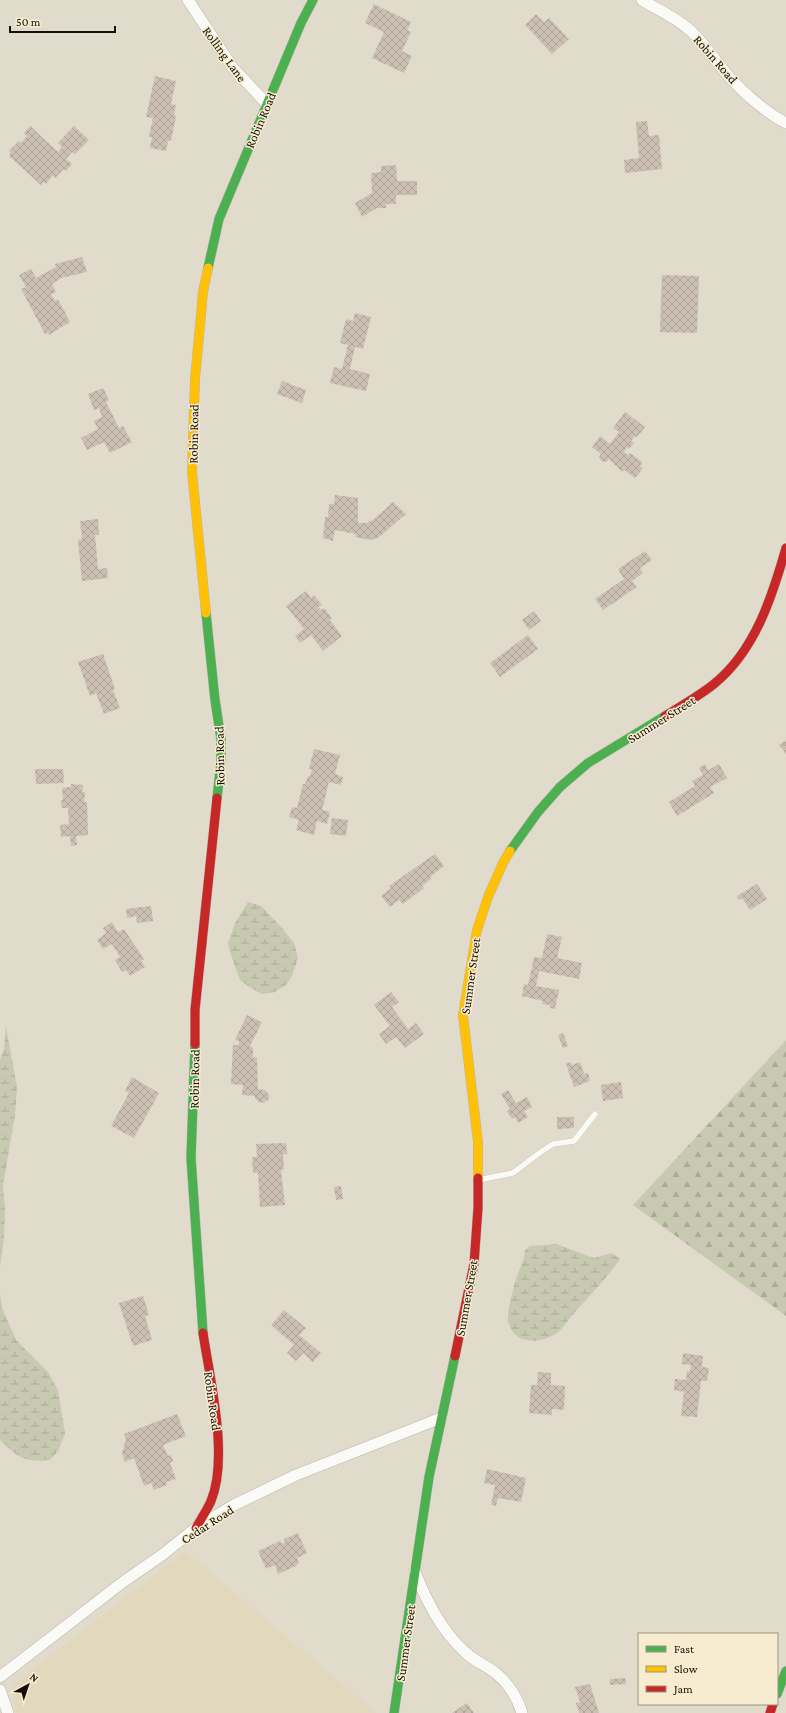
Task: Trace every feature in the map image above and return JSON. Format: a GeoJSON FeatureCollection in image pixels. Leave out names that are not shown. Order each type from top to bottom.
{"type":"FeatureCollection","features":[{"type":"Feature","properties":{"kind":"main road","name":"Robin Road"},"geometry":{"type":"LineString","coordinates":[[196,1528],[211,1500],[218,1475],[219,1456],[217,1427],[202,1324],[191,1158],[194,1098],[194,1010],[222,762],[221,739],[215,700],[192,472],[195,379],[203,292],[219,219],[301,23],[313,0]]}},
{"type":"Feature","properties":{"kind":"main road","name":"Summer Street"},"geometry":{"type":"LineString","coordinates":[[394,1713],[429,1477],[474,1264],[478,1208],[478,1142],[463,1015],[477,930],[488,896],[503,863],[518,838],[560,787],[588,763],[697,696],[715,682],[734,663],[745,648],[764,615],[776,585],[786,548]]}},
{"type":"Feature","properties":{"kind":"main road"},"geometry":{"type":"LineString","coordinates":[[778,1691],[786,1671]]}},
{"type":"Feature","properties":{"kind":"street","name":"Rolling Lane"},"geometry":{"type":"LineString","coordinates":[[188,0],[233,68],[267,104]]}},
{"type":"Feature","properties":{"kind":"street","name":"Robin Road"},"geometry":{"type":"LineString","coordinates":[[642,0],[683,24],[695,35],[731,78],[756,102],[786,123]]}},
{"type":"Feature","properties":{"kind":"street","name":"Cedar Road"},"geometry":{"type":"LineString","coordinates":[[0,1677],[196,1528],[234,1505],[296,1475],[441,1418]]}},
{"type":"Feature","properties":{"kind":"street","name":"Summer Street"},"geometry":{"type":"LineString","coordinates":[[415,1572],[428,1603],[450,1636],[466,1653],[498,1674],[519,1704],[522,1713]]}},
{"type":"Feature","properties":{"kind":"street"},"geometry":{"type":"LineString","coordinates":[[0,1690],[8,1713]]}},
{"type":"Feature","properties":{"kind":"lane"},"geometry":{"type":"LineString","coordinates":[[478,1180],[513,1174],[553,1144],[574,1141],[595,1114]]}},
{"type":"Feature","properties":{"kind":"shaded area"},"geometry":{"type":"Polygon","coordinates":[[[185,1551],[377,1713],[16,1713],[13,1685],[185,1551]]]}},
{"type":"Feature","properties":{"kind":"green space"},"geometry":{"type":"Polygon","coordinates":[[[248,902],[261,906],[294,943],[298,958],[292,976],[287,984],[275,992],[262,994],[240,980],[228,944],[235,923],[248,902]]]}},
{"type":"Feature","properties":{"kind":"green space"},"geometry":{"type":"Polygon","coordinates":[[[6,1026],[17,1087],[15,1115],[3,1185],[5,1210],[4,1237],[0,1268],[0,1060],[4,1049],[6,1026]]]}},
{"type":"Feature","properties":{"kind":"green space"},"geometry":{"type":"Polygon","coordinates":[[[786,1040],[786,1316],[633,1205],[786,1040]]]}},
{"type":"Feature","properties":{"kind":"green space"},"geometry":{"type":"Polygon","coordinates":[[[556,1244],[594,1258],[612,1253],[620,1259],[559,1332],[540,1340],[531,1341],[522,1339],[516,1336],[512,1330],[508,1318],[512,1293],[523,1261],[525,1250],[530,1246],[556,1244]]]}},
{"type":"Feature","properties":{"kind":"green space"},"geometry":{"type":"Polygon","coordinates":[[[0,1293],[2,1308],[16,1340],[48,1372],[58,1390],[65,1434],[58,1451],[50,1460],[33,1460],[22,1458],[0,1440],[0,1293]]]}},
{"type":"Feature","properties":{"kind":"building"},"geometry":{"type":"Polygon","coordinates":[[[374,4],[411,22],[407,30],[411,32],[402,51],[412,56],[404,73],[372,58],[384,32],[365,23],[374,4]]]}},
{"type":"Feature","properties":{"kind":"building"},"geometry":{"type":"Polygon","coordinates":[[[536,14],[544,22],[549,18],[569,39],[552,54],[525,25],[536,14]]]}},
{"type":"Feature","properties":{"kind":"building"},"geometry":{"type":"Polygon","coordinates":[[[155,76],[176,81],[171,104],[176,105],[174,115],[176,116],[171,141],[168,141],[166,151],[150,148],[152,137],[149,137],[153,118],[146,117],[155,76]]]}},
{"type":"Feature","properties":{"kind":"building"},"geometry":{"type":"Polygon","coordinates":[[[647,121],[649,136],[659,135],[662,169],[625,173],[624,160],[639,158],[636,122],[647,121]]]}},
{"type":"Feature","properties":{"kind":"building"},"geometry":{"type":"Polygon","coordinates":[[[30,126],[58,152],[62,147],[58,143],[74,126],[89,140],[75,154],[72,152],[66,159],[72,164],[66,171],[64,169],[55,178],[53,175],[46,184],[43,182],[41,185],[9,156],[11,153],[9,151],[19,141],[21,143],[27,136],[24,133],[30,126]]]}},
{"type":"Feature","properties":{"kind":"building"},"geometry":{"type":"Polygon","coordinates":[[[396,165],[397,181],[417,181],[417,195],[396,195],[396,204],[386,204],[386,208],[377,208],[362,217],[355,203],[372,193],[371,173],[381,172],[381,166],[396,165]]]}},
{"type":"Feature","properties":{"kind":"building"},"geometry":{"type":"Polygon","coordinates":[[[82,257],[87,272],[61,278],[52,284],[56,292],[51,294],[55,301],[58,299],[70,322],[49,335],[48,333],[45,334],[21,289],[26,287],[19,275],[31,269],[36,278],[56,267],[55,264],[82,257]]]}},
{"type":"Feature","properties":{"kind":"building"},"geometry":{"type":"Polygon","coordinates":[[[662,275],[699,276],[697,333],[660,332],[662,275]]]}},
{"type":"Feature","properties":{"kind":"building"},"geometry":{"type":"Polygon","coordinates":[[[355,313],[371,317],[363,349],[355,347],[350,369],[370,374],[366,391],[330,383],[334,367],[342,369],[348,345],[340,343],[346,319],[353,321],[355,313]]]}},
{"type":"Feature","properties":{"kind":"building"},"geometry":{"type":"Polygon","coordinates":[[[282,381],[306,390],[302,403],[277,394],[282,381]]]}},
{"type":"Feature","properties":{"kind":"building"},"geometry":{"type":"Polygon","coordinates":[[[103,388],[109,400],[106,402],[119,428],[123,426],[132,442],[110,453],[104,442],[87,450],[81,438],[98,429],[94,421],[102,417],[99,408],[94,410],[88,394],[103,388]]]}},
{"type":"Feature","properties":{"kind":"building"},"geometry":{"type":"Polygon","coordinates":[[[625,412],[645,427],[637,437],[635,436],[631,441],[634,443],[629,449],[627,447],[624,452],[628,455],[630,453],[642,462],[640,466],[643,468],[635,478],[624,470],[622,472],[609,459],[606,462],[601,461],[599,457],[601,454],[592,447],[600,436],[610,444],[619,432],[613,428],[625,412]]]}},
{"type":"Feature","properties":{"kind":"building"},"geometry":{"type":"Polygon","coordinates":[[[335,495],[358,498],[358,523],[366,523],[373,520],[393,502],[406,514],[378,538],[370,540],[355,537],[356,534],[335,530],[333,541],[323,538],[325,517],[328,517],[329,504],[334,504],[335,495]]]}},
{"type":"Feature","properties":{"kind":"building"},"geometry":{"type":"Polygon","coordinates":[[[98,519],[99,535],[95,535],[98,569],[107,568],[108,578],[82,581],[78,540],[82,539],[80,521],[98,519]]]}},
{"type":"Feature","properties":{"kind":"building"},"geometry":{"type":"Polygon","coordinates":[[[645,551],[652,560],[640,568],[643,573],[632,581],[637,587],[603,610],[595,599],[624,579],[618,569],[645,551]]]}},
{"type":"Feature","properties":{"kind":"building"},"geometry":{"type":"Polygon","coordinates":[[[306,591],[311,598],[314,595],[322,605],[318,607],[321,610],[324,608],[332,618],[330,620],[342,636],[323,651],[311,635],[300,643],[295,636],[304,629],[286,606],[306,591]]]}},
{"type":"Feature","properties":{"kind":"building"},"geometry":{"type":"Polygon","coordinates":[[[534,611],[541,621],[529,630],[522,620],[534,611]]]}},
{"type":"Feature","properties":{"kind":"building"},"geometry":{"type":"Polygon","coordinates":[[[528,635],[538,649],[500,677],[490,663],[528,635]]]}},
{"type":"Feature","properties":{"kind":"building"},"geometry":{"type":"Polygon","coordinates":[[[103,654],[115,689],[113,690],[120,708],[104,714],[96,693],[90,696],[78,662],[103,654]]]}},
{"type":"Feature","properties":{"kind":"building"},"geometry":{"type":"Polygon","coordinates":[[[786,740],[786,754],[779,745],[786,740]]]}},
{"type":"Feature","properties":{"kind":"building"},"geometry":{"type":"Polygon","coordinates":[[[314,749],[340,755],[335,774],[343,777],[341,785],[329,782],[322,810],[330,812],[327,824],[317,821],[314,835],[296,830],[299,820],[289,817],[292,807],[297,808],[303,784],[305,784],[308,776],[310,776],[312,770],[309,769],[314,749]]]}},
{"type":"Feature","properties":{"kind":"building"},"geometry":{"type":"Polygon","coordinates":[[[705,764],[708,770],[719,764],[727,778],[710,787],[714,793],[677,816],[669,802],[695,786],[692,781],[703,775],[699,768],[705,764]]]}},
{"type":"Feature","properties":{"kind":"building"},"geometry":{"type":"Polygon","coordinates":[[[35,769],[63,769],[64,783],[36,784],[35,769]]]}},
{"type":"Feature","properties":{"kind":"building"},"geometry":{"type":"Polygon","coordinates":[[[71,784],[83,785],[82,792],[85,792],[84,802],[87,802],[88,835],[76,836],[77,845],[71,846],[70,836],[61,837],[60,825],[69,824],[68,808],[62,808],[61,800],[63,800],[62,788],[71,787],[71,784]]]}},
{"type":"Feature","properties":{"kind":"building"},"geometry":{"type":"Polygon","coordinates":[[[332,818],[348,820],[346,836],[330,834],[332,818]]]}},
{"type":"Feature","properties":{"kind":"building"},"geometry":{"type":"Polygon","coordinates":[[[435,854],[444,866],[430,877],[431,879],[422,886],[424,888],[403,904],[399,900],[390,907],[381,896],[391,888],[389,886],[435,854]]]}},
{"type":"Feature","properties":{"kind":"building"},"geometry":{"type":"Polygon","coordinates":[[[757,884],[767,899],[750,910],[742,898],[739,900],[737,896],[757,884]]]}},
{"type":"Feature","properties":{"kind":"building"},"geometry":{"type":"Polygon","coordinates":[[[151,906],[153,921],[137,923],[136,916],[127,918],[126,909],[151,906]]]}},
{"type":"Feature","properties":{"kind":"building"},"geometry":{"type":"Polygon","coordinates":[[[112,922],[118,932],[124,929],[144,959],[141,961],[145,967],[130,976],[126,970],[122,972],[115,960],[120,957],[112,944],[103,949],[97,940],[106,933],[103,928],[112,922]]]}},
{"type":"Feature","properties":{"kind":"building"},"geometry":{"type":"Polygon","coordinates":[[[547,934],[562,937],[557,958],[582,963],[579,979],[539,971],[536,986],[559,990],[555,1009],[550,1008],[550,1005],[542,1004],[543,1001],[522,996],[524,984],[528,985],[534,957],[542,958],[547,934]]]}},
{"type":"Feature","properties":{"kind":"building"},"geometry":{"type":"Polygon","coordinates":[[[391,992],[399,1002],[392,1007],[408,1029],[416,1023],[424,1034],[405,1048],[396,1037],[386,1044],[379,1034],[390,1026],[374,1005],[391,992]]]}},
{"type":"Feature","properties":{"kind":"building"},"geometry":{"type":"Polygon","coordinates":[[[247,1015],[262,1022],[250,1046],[253,1048],[253,1058],[257,1057],[258,1089],[265,1090],[269,1094],[269,1099],[264,1103],[259,1102],[255,1096],[242,1095],[243,1085],[231,1084],[233,1045],[239,1045],[239,1041],[235,1040],[247,1015]]]}},
{"type":"Feature","properties":{"kind":"building"},"geometry":{"type":"Polygon","coordinates":[[[563,1033],[568,1046],[563,1048],[558,1035],[563,1033]]]}},
{"type":"Feature","properties":{"kind":"building"},"geometry":{"type":"Polygon","coordinates":[[[571,1062],[572,1065],[580,1062],[584,1074],[588,1073],[590,1081],[574,1087],[566,1064],[571,1062]]]}},
{"type":"Feature","properties":{"kind":"building"},"geometry":{"type":"Polygon","coordinates":[[[132,1077],[159,1093],[134,1138],[111,1126],[129,1093],[125,1091],[132,1077]]]}},
{"type":"Feature","properties":{"kind":"building"},"geometry":{"type":"Polygon","coordinates":[[[621,1082],[623,1098],[603,1101],[601,1085],[621,1082]]]}},
{"type":"Feature","properties":{"kind":"building"},"geometry":{"type":"Polygon","coordinates":[[[508,1090],[516,1103],[527,1097],[532,1107],[524,1111],[528,1117],[518,1123],[515,1117],[512,1119],[507,1111],[510,1109],[501,1094],[508,1090]]]}},
{"type":"Feature","properties":{"kind":"building"},"geometry":{"type":"Polygon","coordinates":[[[557,1117],[574,1117],[574,1128],[557,1129],[557,1117]]]}},
{"type":"Feature","properties":{"kind":"building"},"geometry":{"type":"Polygon","coordinates":[[[286,1143],[287,1154],[283,1154],[284,1169],[281,1170],[285,1205],[260,1207],[258,1173],[253,1173],[252,1157],[257,1157],[256,1144],[286,1143]]]}},
{"type":"Feature","properties":{"kind":"building"},"geometry":{"type":"Polygon","coordinates":[[[341,1186],[343,1199],[336,1200],[334,1187],[341,1186]]]}},
{"type":"Feature","properties":{"kind":"building"},"geometry":{"type":"Polygon","coordinates":[[[143,1296],[149,1315],[145,1316],[152,1340],[133,1346],[119,1303],[143,1296]]]}},
{"type":"Feature","properties":{"kind":"building"},"geometry":{"type":"Polygon","coordinates":[[[284,1310],[306,1328],[299,1335],[321,1353],[313,1362],[303,1353],[296,1361],[287,1353],[294,1345],[271,1325],[284,1310]]]}},
{"type":"Feature","properties":{"kind":"building"},"geometry":{"type":"Polygon","coordinates":[[[683,1353],[703,1356],[702,1367],[709,1368],[707,1381],[701,1381],[697,1417],[681,1416],[684,1392],[674,1390],[675,1379],[686,1380],[687,1371],[690,1371],[691,1365],[682,1364],[683,1353]]]}},
{"type":"Feature","properties":{"kind":"building"},"geometry":{"type":"Polygon","coordinates":[[[538,1372],[551,1373],[551,1385],[565,1386],[564,1410],[552,1409],[552,1415],[529,1413],[531,1385],[537,1385],[538,1372]]]}},
{"type":"Feature","properties":{"kind":"building"},"geometry":{"type":"Polygon","coordinates":[[[177,1414],[186,1436],[163,1445],[168,1456],[171,1455],[173,1461],[170,1463],[176,1479],[166,1482],[167,1485],[154,1490],[151,1483],[144,1486],[134,1458],[125,1462],[122,1453],[126,1439],[124,1434],[177,1414]]]}},
{"type":"Feature","properties":{"kind":"building"},"geometry":{"type":"Polygon","coordinates":[[[487,1469],[526,1478],[521,1502],[498,1498],[496,1506],[491,1505],[495,1485],[484,1483],[487,1469]]]}},
{"type":"Feature","properties":{"kind":"building"},"geometry":{"type":"Polygon","coordinates":[[[298,1533],[307,1553],[297,1558],[299,1562],[296,1566],[278,1574],[275,1565],[266,1569],[258,1551],[280,1541],[282,1544],[285,1542],[284,1539],[298,1533]]]}},
{"type":"Feature","properties":{"kind":"building"},"geometry":{"type":"Polygon","coordinates":[[[625,1678],[626,1684],[610,1685],[610,1679],[625,1678]]]}},
{"type":"Feature","properties":{"kind":"building"},"geometry":{"type":"Polygon","coordinates":[[[590,1684],[599,1713],[579,1713],[576,1703],[580,1702],[575,1687],[590,1684]]]}},
{"type":"Feature","properties":{"kind":"building"},"geometry":{"type":"Polygon","coordinates":[[[467,1703],[474,1713],[452,1713],[467,1703]]]}},
{"type":"Feature","properties":{"kind":"traffic: fast"},"geometry":{"type":"LineString","coordinates":[[208,268],[219,219],[301,23],[313,0]]}},
{"type":"Feature","properties":{"kind":"traffic: fast"},"geometry":{"type":"LineString","coordinates":[[206,613],[215,700],[221,739],[221,762],[217,798]]}},
{"type":"Feature","properties":{"kind":"traffic: fast"},"geometry":{"type":"LineString","coordinates":[[510,851],[538,812],[560,787],[588,763],[665,716]]}},
{"type":"Feature","properties":{"kind":"traffic: fast"},"geometry":{"type":"LineString","coordinates":[[195,1044],[191,1158],[203,1333]]}},
{"type":"Feature","properties":{"kind":"traffic: fast"},"geometry":{"type":"LineString","coordinates":[[394,1713],[429,1477],[455,1356]]}},
{"type":"Feature","properties":{"kind":"traffic: fast"},"geometry":{"type":"LineString","coordinates":[[778,1691],[786,1671]]}},
{"type":"Feature","properties":{"kind":"traffic: slow"},"geometry":{"type":"LineString","coordinates":[[206,613],[192,472],[195,379],[203,292],[208,268]]}},
{"type":"Feature","properties":{"kind":"traffic: slow"},"geometry":{"type":"LineString","coordinates":[[478,1178],[478,1142],[463,1015],[477,930],[488,897],[510,851]]}},
{"type":"Feature","properties":{"kind":"traffic: jam"},"geometry":{"type":"LineString","coordinates":[[665,716],[714,684],[741,656],[768,604],[786,548]]}},
{"type":"Feature","properties":{"kind":"traffic: jam"},"geometry":{"type":"LineString","coordinates":[[195,1044],[195,1010],[217,798]]}},
{"type":"Feature","properties":{"kind":"traffic: jam"},"geometry":{"type":"LineString","coordinates":[[455,1356],[474,1264],[478,1208],[478,1178]]}},
{"type":"Feature","properties":{"kind":"traffic: jam"},"geometry":{"type":"LineString","coordinates":[[196,1528],[211,1501],[216,1483],[218,1463],[216,1418],[203,1333]]}},
{"type":"Feature","properties":{"kind":"traffic: jam"},"geometry":{"type":"LineString","coordinates":[[770,1713],[773,1705]]}}]}
